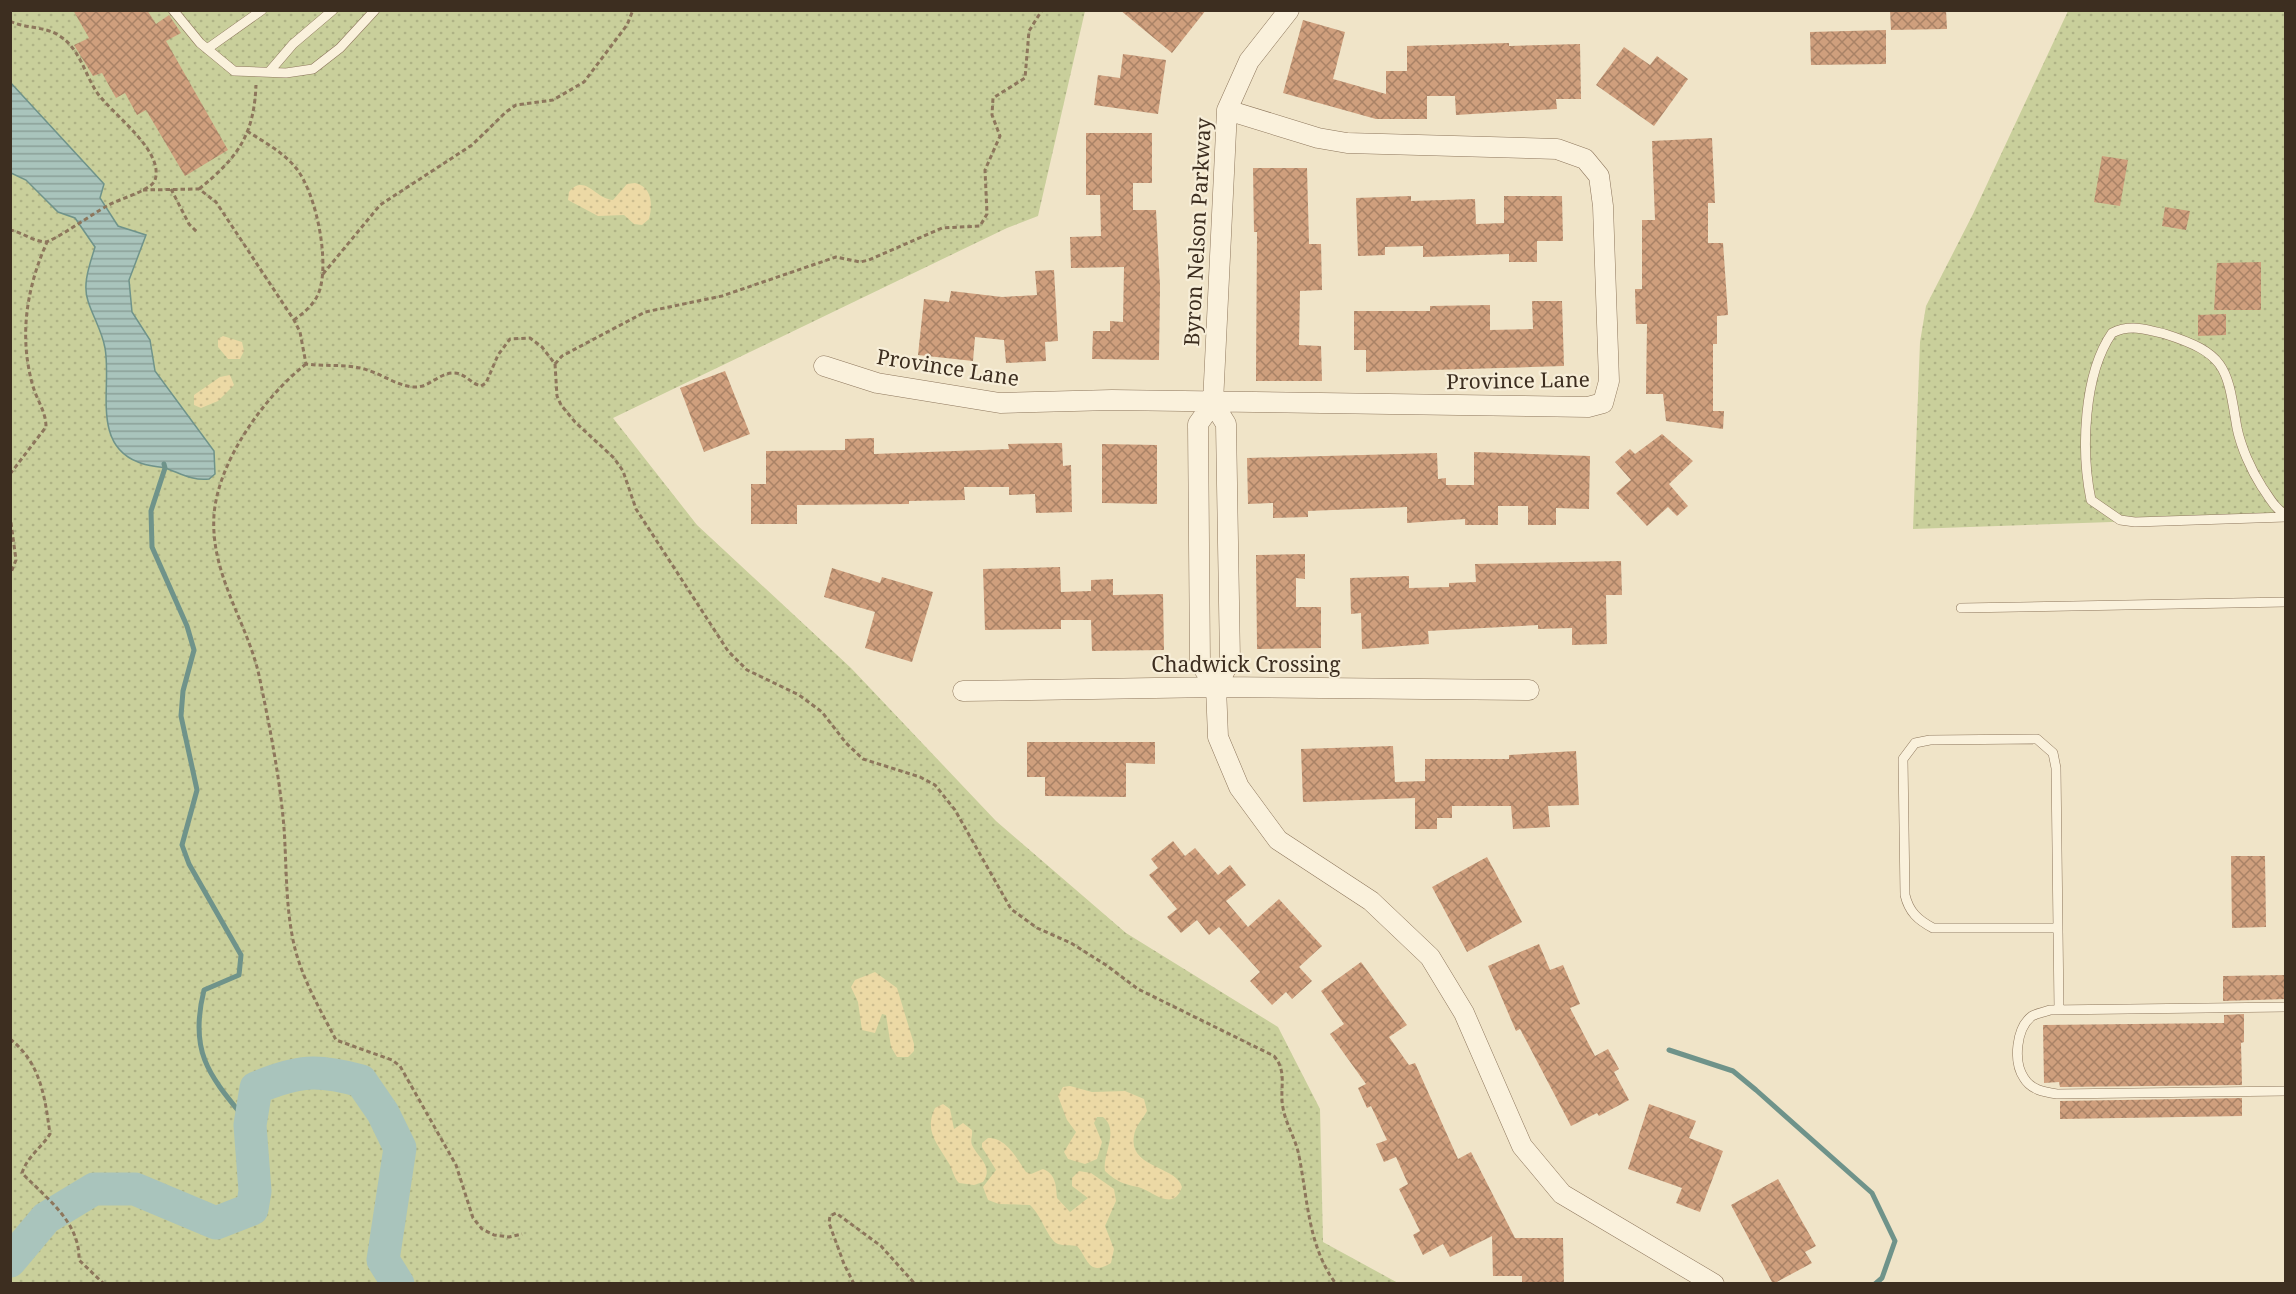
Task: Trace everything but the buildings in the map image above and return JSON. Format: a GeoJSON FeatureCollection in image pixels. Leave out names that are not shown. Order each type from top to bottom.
{"type":"FeatureCollection","features":[{"type":"Feature","properties":{"kind":"street","name":"Byron Nelson Parkway"},"geometry":{"type":"LineString","coordinates":[[1216,687],[1200,663],[1198,424],[1212,403],[1227,110],[1249,61],[1289,10]]}},
{"type":"Feature","properties":{"kind":"street","name":"Province Lane"},"geometry":{"type":"LineString","coordinates":[[824,366],[877,383],[1000,404],[1112,400],[1588,407],[1603,403],[1609,381],[1603,206],[1599,176],[1585,159],[1557,148],[1347,143],[1318,138],[1227,110]]}},
{"type":"Feature","properties":{"kind":"street"},"geometry":{"type":"LineString","coordinates":[[1212,403],[1226,424],[1230,661],[1216,687],[1218,737],[1239,787],[1278,840],[1371,901],[1430,957],[1464,1013],[1522,1146],[1562,1194],[1714,1284]]}},
{"type":"Feature","properties":{"kind":"street"},"geometry":{"type":"LineString","coordinates":[[1199,543],[1228,542]]}},
{"type":"Feature","properties":{"kind":"street","name":"Chadwick Crossing"},"geometry":{"type":"LineString","coordinates":[[963,691],[1216,687],[1529,690]]}},
{"type":"Feature","properties":{"kind":"lane"},"geometry":{"type":"LineString","coordinates":[[173,10],[181,24],[234,71],[257,72],[313,69],[340,48],[375,10]]}},
{"type":"Feature","properties":{"kind":"lane"},"geometry":{"type":"LineString","coordinates":[[207,49],[262,10]]}},
{"type":"Feature","properties":{"kind":"lane"},"geometry":{"type":"LineString","coordinates":[[269,72],[283,54],[333,10]]}},
{"type":"Feature","properties":{"kind":"lane"},"geometry":{"type":"LineString","coordinates":[[2127,327],[2159,333],[2199,347],[2220,364],[2228,375],[2235,405],[2237,429],[2251,466],[2271,500],[2286,516],[2135,522],[2120,520],[2091,500],[2086,471],[2088,407],[2094,368],[2112,333],[2127,327]]}},
{"type":"Feature","properties":{"kind":"lane"},"geometry":{"type":"LineString","coordinates":[[1961,608],[2286,602]]}},
{"type":"Feature","properties":{"kind":"lane"},"geometry":{"type":"LineString","coordinates":[[2058,928],[1933,928],[1919,920],[1908,907],[1905,895],[1903,759],[1915,743],[1930,740],[2037,739],[2053,753],[2056,768],[2058,928],[2059,1010]]}},
{"type":"Feature","properties":{"kind":"lane"},"geometry":{"type":"LineString","coordinates":[[2286,1007],[2059,1010],[2033,1016],[2024,1026],[2018,1042],[2018,1065],[2024,1079],[2038,1091],[2057,1094],[2286,1091]]}},
{"type":"Feature","properties":{"kind":"path"},"geometry":{"type":"LineString","coordinates":[[294,320],[313,302],[323,274],[380,206],[472,145],[516,105],[553,100],[584,82],[604,58],[633,10]]}},
{"type":"Feature","properties":{"kind":"path"},"geometry":{"type":"LineString","coordinates":[[555,364],[562,356],[645,312],[722,296],[836,257],[860,262],[869,260],[942,228],[980,226],[987,214],[985,170],[1000,136],[992,115],[993,98],[1025,78],[1029,31],[1042,10]]}},
{"type":"Feature","properties":{"kind":"path"},"geometry":{"type":"LineString","coordinates":[[10,21],[30,28],[48,30],[72,46],[97,93],[145,146],[155,169],[155,179],[150,186],[114,202],[74,225],[57,239],[47,242],[10,230]]}},
{"type":"Feature","properties":{"kind":"path"},"geometry":{"type":"LineString","coordinates":[[199,189],[230,163],[248,131],[255,102],[257,72]]}},
{"type":"Feature","properties":{"kind":"path"},"geometry":{"type":"LineString","coordinates":[[248,131],[287,159],[303,179],[322,242],[323,274]]}},
{"type":"Feature","properties":{"kind":"path"},"geometry":{"type":"LineString","coordinates":[[171,189],[189,224],[197,232]]}},
{"type":"Feature","properties":{"kind":"path"},"geometry":{"type":"LineString","coordinates":[[142,190],[199,189],[208,194],[224,212],[294,320],[300,332],[306,364]]}},
{"type":"Feature","properties":{"kind":"path"},"geometry":{"type":"LineString","coordinates":[[10,474],[46,427],[43,409],[31,382],[25,322],[34,275],[47,242]]}},
{"type":"Feature","properties":{"kind":"path"},"geometry":{"type":"LineString","coordinates":[[522,1234],[509,1238],[494,1235],[482,1229],[473,1218],[456,1165],[400,1066],[392,1060],[336,1040],[298,961],[287,890],[284,826],[260,679],[253,653],[225,586],[214,517],[221,484],[238,445],[273,395],[306,364],[359,368],[414,387],[423,386],[451,372],[460,374],[481,386],[486,383],[504,345],[517,337],[536,342],[555,364],[556,396],[561,405],[575,422],[614,458],[623,471],[636,509],[728,651],[747,669],[800,695],[822,712],[846,743],[864,759],[920,777],[935,785],[955,810],[1011,909],[1018,916],[1080,949],[1138,989],[1275,1056],[1284,1074],[1281,1096],[1299,1156],[1314,1242],[1336,1284]]}},
{"type":"Feature","properties":{"kind":"path"},"geometry":{"type":"LineString","coordinates":[[10,515],[16,560],[10,575]]}},
{"type":"Feature","properties":{"kind":"path"},"geometry":{"type":"LineString","coordinates":[[10,1039],[19,1046],[43,1084],[50,1134],[42,1146],[25,1161],[22,1173],[69,1222],[77,1239],[80,1260],[104,1284]]}},
{"type":"Feature","properties":{"kind":"path"},"geometry":{"type":"LineString","coordinates":[[855,1284],[844,1264],[829,1223],[830,1216],[836,1213],[880,1246],[915,1284]]}},
{"type":"Feature","properties":{"kind":"green space"},"geometry":{"type":"Polygon","coordinates":[[[11,11],[1085,11],[1038,216],[1007,228],[613,418],[697,525],[851,668],[996,821],[1126,933],[1278,1027],[1320,1109],[1323,1242],[1398,1283],[11,1283],[11,11]]]}},
{"type":"Feature","properties":{"kind":"green space"},"geometry":{"type":"Polygon","coordinates":[[[2068,11],[2285,11],[2285,516],[1913,529],[1920,342],[1926,306],[1973,214],[2068,11]]]}},
{"type":"Feature","properties":{"kind":"sand"},"geometry":{"type":"Polygon","coordinates":[[[635,183],[645,188],[651,202],[649,219],[642,225],[634,224],[624,215],[598,216],[568,200],[569,192],[580,185],[613,200],[627,184],[635,183]]]}},
{"type":"Feature","properties":{"kind":"sand"},"geometry":{"type":"Polygon","coordinates":[[[223,336],[242,342],[244,351],[240,359],[228,359],[218,347],[218,339],[223,336]]]}},
{"type":"Feature","properties":{"kind":"sand"},"geometry":{"type":"Polygon","coordinates":[[[230,375],[234,385],[218,401],[201,408],[194,405],[194,395],[220,377],[230,375]]]}},
{"type":"Feature","properties":{"kind":"sand"},"geometry":{"type":"Polygon","coordinates":[[[875,972],[897,988],[914,1044],[914,1051],[908,1057],[897,1057],[891,1047],[886,1015],[882,1014],[875,1033],[862,1030],[858,1002],[851,987],[855,980],[875,972]]]}},
{"type":"Feature","properties":{"kind":"sand"},"geometry":{"type":"Polygon","coordinates":[[[1070,1086],[1092,1092],[1125,1091],[1144,1099],[1147,1111],[1136,1129],[1134,1147],[1145,1161],[1178,1180],[1182,1187],[1178,1195],[1173,1199],[1162,1198],[1144,1189],[1120,1182],[1105,1171],[1110,1129],[1103,1117],[1097,1117],[1094,1123],[1102,1142],[1097,1159],[1085,1164],[1068,1159],[1064,1152],[1076,1132],[1067,1120],[1058,1096],[1063,1087],[1070,1086]]]}},
{"type":"Feature","properties":{"kind":"sand"},"geometry":{"type":"Polygon","coordinates":[[[943,1104],[950,1109],[954,1129],[963,1123],[972,1130],[972,1145],[984,1162],[987,1171],[983,1182],[974,1185],[959,1183],[936,1143],[931,1130],[932,1116],[935,1108],[943,1104]]]}},
{"type":"Feature","properties":{"kind":"sand"},"geometry":{"type":"Polygon","coordinates":[[[988,1138],[1001,1141],[1006,1145],[1026,1172],[1031,1174],[1043,1169],[1051,1174],[1055,1181],[1057,1198],[1070,1212],[1088,1198],[1072,1186],[1072,1178],[1079,1171],[1091,1173],[1114,1189],[1116,1201],[1105,1226],[1114,1249],[1111,1263],[1103,1267],[1093,1267],[1077,1246],[1060,1245],[1054,1242],[1030,1205],[999,1204],[988,1200],[983,1187],[996,1170],[982,1147],[982,1143],[988,1138]]]}},
{"type":"Feature","properties":{"kind":"water"},"geometry":{"type":"Polygon","coordinates":[[[10,82],[104,184],[100,198],[118,226],[146,235],[129,280],[132,312],[150,340],[155,371],[214,451],[215,474],[209,479],[192,478],[165,468],[141,463],[123,453],[114,442],[106,412],[105,348],[86,294],[87,274],[95,247],[75,218],[58,212],[26,180],[11,173],[10,82]]]}},
{"type":"Feature","properties":{"kind":"waterway"},"geometry":{"type":"LineString","coordinates":[[164,464],[165,468],[151,511],[152,547],[187,626],[194,650],[183,691],[181,716],[197,790],[182,845],[189,864],[241,955],[239,975],[204,990],[200,1012],[201,1049],[214,1078],[250,1125]]}},
{"type":"Feature","properties":{"kind":"waterway"},"geometry":{"type":"LineString","coordinates":[[1669,1050],[1733,1071],[1872,1193],[1895,1241],[1882,1278],[1875,1284]]}},
{"type":"Feature","properties":{"kind":"waterway"},"geometry":{"type":"LineString","coordinates":[[10,1261],[46,1218],[94,1189],[135,1189],[216,1223],[252,1209],[255,1191],[250,1125],[256,1088],[296,1075],[320,1073],[361,1081],[383,1113],[400,1148],[383,1260],[398,1284]]}}]}
